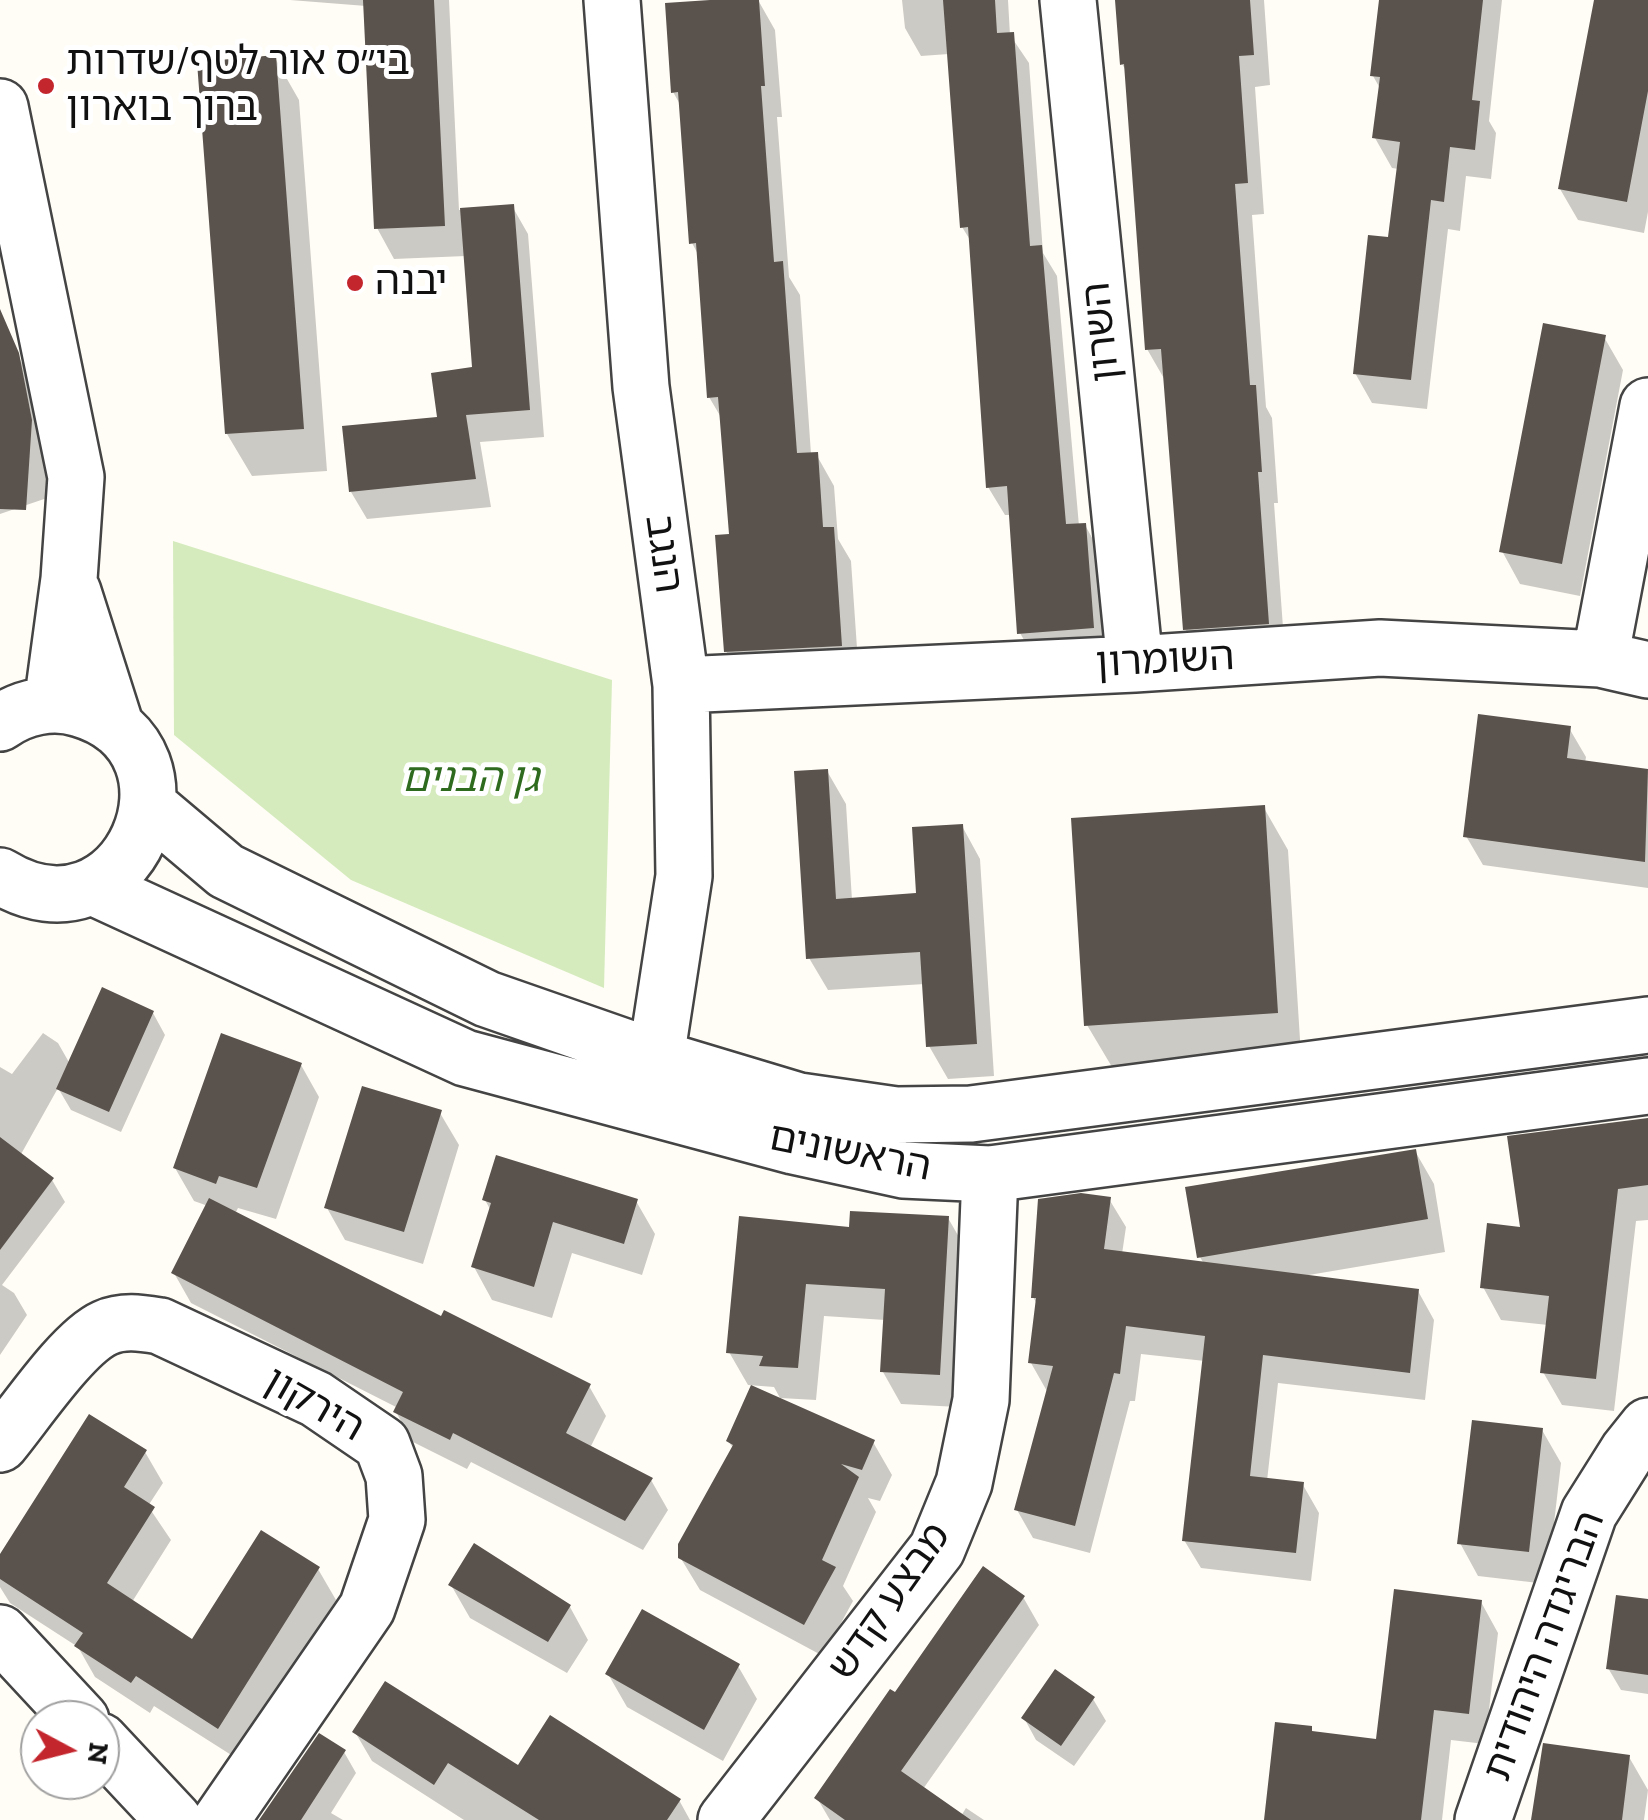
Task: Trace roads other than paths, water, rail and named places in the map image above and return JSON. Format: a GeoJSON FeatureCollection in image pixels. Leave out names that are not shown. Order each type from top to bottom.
{"type":"FeatureCollection","features":[{"type":"Feature","properties":{"kind":"street","name":"הנגב"},"geometry":{"type":"LineString","coordinates":[[612,0],[641,387],[681,685],[684,876],[655,1082]]}},
{"type":"Feature","properties":{"kind":"street","name":"השרון"},"geometry":{"type":"LineString","coordinates":[[1068,0],[1134,664]]}},
{"type":"Feature","properties":{"kind":"street"},"geometry":{"type":"LineString","coordinates":[[0,108],[76,477],[69,579],[52,704]]}},
{"type":"Feature","properties":{"kind":"street"},"geometry":{"type":"LineString","coordinates":[[1624,664],[1648,406]]}},
{"type":"Feature","properties":{"kind":"street"},"geometry":{"type":"LineString","coordinates":[[69,579],[116,727]]}},
{"type":"Feature","properties":{"kind":"street","name":"השומרון"},"geometry":{"type":"LineString","coordinates":[[681,685],[1380,648],[1624,664]]}},
{"type":"Feature","properties":{"kind":"street"},"geometry":{"type":"LineString","coordinates":[[0,724],[28,709],[52,704],[97,714],[116,727],[136,750],[147,777],[149,806],[141,840],[121,867],[93,886],[55,894],[5,895]]}},
{"type":"Feature","properties":{"kind":"street","name":"הראשונים"},"geometry":{"type":"LineString","coordinates":[[149,806],[226,871],[655,1082],[793,1146],[904,1170],[990,1174],[1648,1086]]}},
{"type":"Feature","properties":{"kind":"street","name":"הראשונים"},"geometry":{"type":"LineString","coordinates":[[93,886],[466,1058],[896,1115],[971,1114],[1648,1025]]}},
{"type":"Feature","properties":{"kind":"street","name":"מבצע קדש"},"geometry":{"type":"LineString","coordinates":[[726,1820],[937,1549],[964,1483],[980,1400],[990,1174]]}},
{"type":"Feature","properties":{"kind":"street","name":"הירקון"},"geometry":{"type":"LineString","coordinates":[[0,1444],[85,1340],[107,1326],[134,1322],[160,1326],[316,1399],[382,1444],[394,1476],[396,1520],[368,1608],[221,1820]]}},
{"type":"Feature","properties":{"kind":"street","name":"הבריגדה היהודית"},"geometry":{"type":"LineString","coordinates":[[1483,1820],[1589,1513],[1648,1426]]}},
{"type":"Feature","properties":{"kind":"street"},"geometry":{"type":"LineString","coordinates":[[0,1633],[62,1700]]}},
{"type":"Feature","properties":{"kind":"street"},"geometry":{"type":"LineString","coordinates":[[120,1762],[174,1820]]}},
{"type":"Feature","properties":{"kind":"place","name":"בי״ס אור לטף/שדרות ברוך בוארון"},"geometry":{"type":"Point","coordinates":[46,86]}},
{"type":"Feature","properties":{"kind":"place","name":"יבנה"},"geometry":{"type":"Point","coordinates":[355,283]}},
{"type":"Feature","properties":{"kind":"park label","name":"גן הבנים"},"geometry":{"type":"Point","coordinates":[470,780]}}]}
